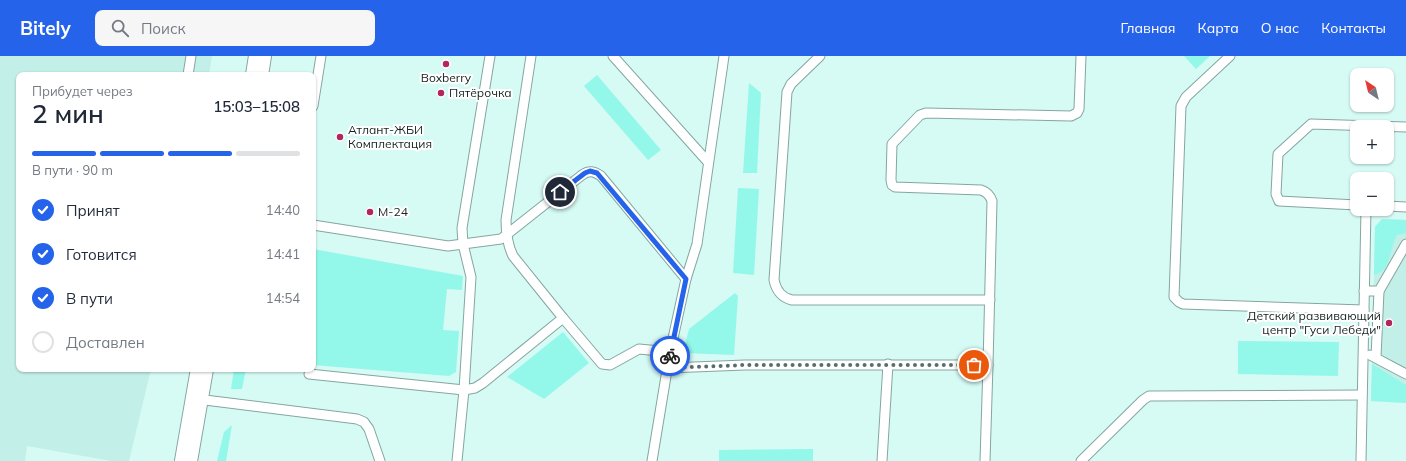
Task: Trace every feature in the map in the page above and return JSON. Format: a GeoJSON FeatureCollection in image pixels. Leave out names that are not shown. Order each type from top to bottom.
{"type":"FeatureCollection","features":[{"type":"Feature","properties":{"kind":"street"},"geometry":{"type":"LineString","coordinates":[[257,72],[260,56]]}},
{"type":"Feature","properties":{"kind":"street"},"geometry":{"type":"LineString","coordinates":[[186,461],[202,372]]}},
{"type":"Feature","properties":{"kind":"lane"},"geometry":{"type":"LineString","coordinates":[[188,72],[191,56]]}},
{"type":"Feature","properties":{"kind":"lane"},"geometry":{"type":"LineString","coordinates":[[316,87],[321,56]]}},
{"type":"Feature","properties":{"kind":"lane"},"geometry":{"type":"LineString","coordinates":[[457,461],[464,390],[471,277],[463,244],[462,228],[490,56]]}},
{"type":"Feature","properties":{"kind":"lane"},"geometry":{"type":"LineString","coordinates":[[531,56],[506,220],[506,235],[510,250],[513,256],[563,318],[602,364],[610,365],[638,349],[670,352]]}},
{"type":"Feature","properties":{"kind":"lane"},"geometry":{"type":"LineString","coordinates":[[613,56],[708,162]]}},
{"type":"Feature","properties":{"kind":"lane"},"geometry":{"type":"LineString","coordinates":[[652,461],[670,352],[686,279],[697,244],[724,56]]}},
{"type":"Feature","properties":{"kind":"lane"},"geometry":{"type":"LineString","coordinates":[[820,56],[791,84],[786,92],[774,280],[778,291],[786,298],[792,300],[990,300]]}},
{"type":"Feature","properties":{"kind":"lane"},"geometry":{"type":"LineString","coordinates":[[985,461],[990,300],[991,197],[981,190],[895,187],[892,185],[891,180],[892,144],[920,115],[926,112],[1071,116],[1079,110],[1081,56]]}},
{"type":"Feature","properties":{"kind":"lane"},"geometry":{"type":"LineString","coordinates":[[1230,56],[1186,97],[1181,106],[1174,297],[1183,304],[1364,310]]}},
{"type":"Feature","properties":{"kind":"lane"},"geometry":{"type":"LineString","coordinates":[[1350,205],[1279,201],[1276,194],[1278,154],[1311,124],[1406,127]]}},
{"type":"Feature","properties":{"kind":"lane"},"geometry":{"type":"LineString","coordinates":[[316,226],[448,246],[496,240],[506,235],[582,175],[590,171],[601,176],[686,279]]}},
{"type":"Feature","properties":{"kind":"lane"},"geometry":{"type":"LineString","coordinates":[[1394,206],[1406,207]]}},
{"type":"Feature","properties":{"kind":"lane"},"geometry":{"type":"LineString","coordinates":[[1361,461],[1366,216]]}},
{"type":"Feature","properties":{"kind":"lane"},"geometry":{"type":"LineString","coordinates":[[1376,357],[1379,291],[1406,244]]}},
{"type":"Feature","properties":{"kind":"lane"},"geometry":{"type":"LineString","coordinates":[[1364,291],[1379,291]]}},
{"type":"Feature","properties":{"kind":"lane"},"geometry":{"type":"LineString","coordinates":[[309,374],[464,390],[475,388],[563,318]]}},
{"type":"Feature","properties":{"kind":"lane"},"geometry":{"type":"LineString","coordinates":[[1363,354],[1376,357],[1406,374]]}},
{"type":"Feature","properties":{"kind":"lane"},"geometry":{"type":"LineString","coordinates":[[882,461],[888,364]]}},
{"type":"Feature","properties":{"kind":"lane"},"geometry":{"type":"LineString","coordinates":[[668,368],[745,365],[988,365]]}},
{"type":"Feature","properties":{"kind":"lane"},"geometry":{"type":"LineString","coordinates":[[1081,461],[1143,400],[1149,396],[1362,395]]}},
{"type":"Feature","properties":{"kind":"lane"},"geometry":{"type":"LineString","coordinates":[[197,399],[356,419],[364,422],[369,429],[380,461]]}},
{"type":"Feature","properties":{"kind":"shaded area"},"geometry":{"type":"Polygon","coordinates":[[[0,56],[212,56],[209,72],[16,72],[16,372],[150,372],[129,461],[111,461],[27,446],[25,461],[0,461],[0,56]]]}},
{"type":"Feature","properties":{"kind":"shaded area","name":"Детский развивающий центр \"Гуси Лебеди\""},"geometry":{"type":"Polygon","coordinates":[[[1382,219],[1406,220],[1406,403],[1371,401],[1375,227],[1382,219]]]}},
{"type":"Feature","properties":{"kind":"green space"},"geometry":{"type":"Polygon","coordinates":[[[1184,56],[1210,56],[1196,69],[1184,56]]]}},
{"type":"Feature","properties":{"kind":"green space"},"geometry":{"type":"Polygon","coordinates":[[[597,75],[661,150],[648,160],[584,86],[597,75]]]}},
{"type":"Feature","properties":{"kind":"green space"},"geometry":{"type":"Polygon","coordinates":[[[749,83],[761,93],[757,173],[743,173],[749,83]]]}},
{"type":"Feature","properties":{"kind":"green space"},"geometry":{"type":"Polygon","coordinates":[[[738,188],[759,189],[754,275],[733,273],[738,188]]]}},
{"type":"Feature","properties":{"kind":"green space"},"geometry":{"type":"Polygon","coordinates":[[[1382,219],[1406,220],[1406,233],[1397,235],[1394,240],[1387,264],[1380,273],[1374,275],[1375,227],[1382,219]]]}},
{"type":"Feature","properties":{"kind":"green space"},"geometry":{"type":"Polygon","coordinates":[[[316,250],[463,276],[462,290],[447,289],[443,330],[459,331],[456,372],[449,376],[316,365],[316,250]]]}},
{"type":"Feature","properties":{"kind":"green space"},"geometry":{"type":"Polygon","coordinates":[[[735,293],[738,296],[734,355],[683,353],[689,329],[735,293]]]}},
{"type":"Feature","properties":{"kind":"green space"},"geometry":{"type":"Polygon","coordinates":[[[563,332],[589,363],[544,399],[507,377],[563,332]]]}},
{"type":"Feature","properties":{"kind":"green space"},"geometry":{"type":"Polygon","coordinates":[[[1238,341],[1339,342],[1338,376],[1238,374],[1238,341]]]}},
{"type":"Feature","properties":{"kind":"green space"},"geometry":{"type":"Polygon","coordinates":[[[1372,364],[1406,385],[1406,403],[1371,401],[1372,364]]]}},
{"type":"Feature","properties":{"kind":"green space"},"geometry":{"type":"Polygon","coordinates":[[[234,372],[245,372],[242,389],[231,389],[234,372]]]}},
{"type":"Feature","properties":{"kind":"green space"},"geometry":{"type":"Polygon","coordinates":[[[232,425],[226,461],[217,461],[224,432],[232,425]]]}},
{"type":"Feature","properties":{"kind":"green space"},"geometry":{"type":"Polygon","coordinates":[[[813,449],[813,461],[719,461],[719,450],[813,449]]]}},
{"type":"Feature","properties":{"kind":"way so far"},"geometry":{"type":"LineString","coordinates":[[670,356],[668,368],[745,365],[974,365]]}},
{"type":"Feature","properties":{"kind":"place","name":"Boxberry"},"geometry":{"type":"Point","coordinates":[446,64]}},
{"type":"Feature","properties":{"kind":"place","name":"Пятёрочка"},"geometry":{"type":"Point","coordinates":[441,93]}},
{"type":"Feature","properties":{"kind":"place","name":"Атлант-ЖБИ Комплектация"},"geometry":{"type":"Point","coordinates":[340,137]}},
{"type":"Feature","properties":{"kind":"place","name":"М-24"},"geometry":{"type":"Point","coordinates":[370,212]}},
{"type":"Feature","properties":{"kind":"place","name":"Детский развивающий центр \"Гуси Лебеди\""},"geometry":{"type":"Point","coordinates":[1389,323]}},
{"type":"Feature","properties":{"kind":"route"},"geometry":{"type":"LineString","coordinates":[[560,192],[585,173],[590,171],[597,173],[686,279],[670,356]]}}]}
